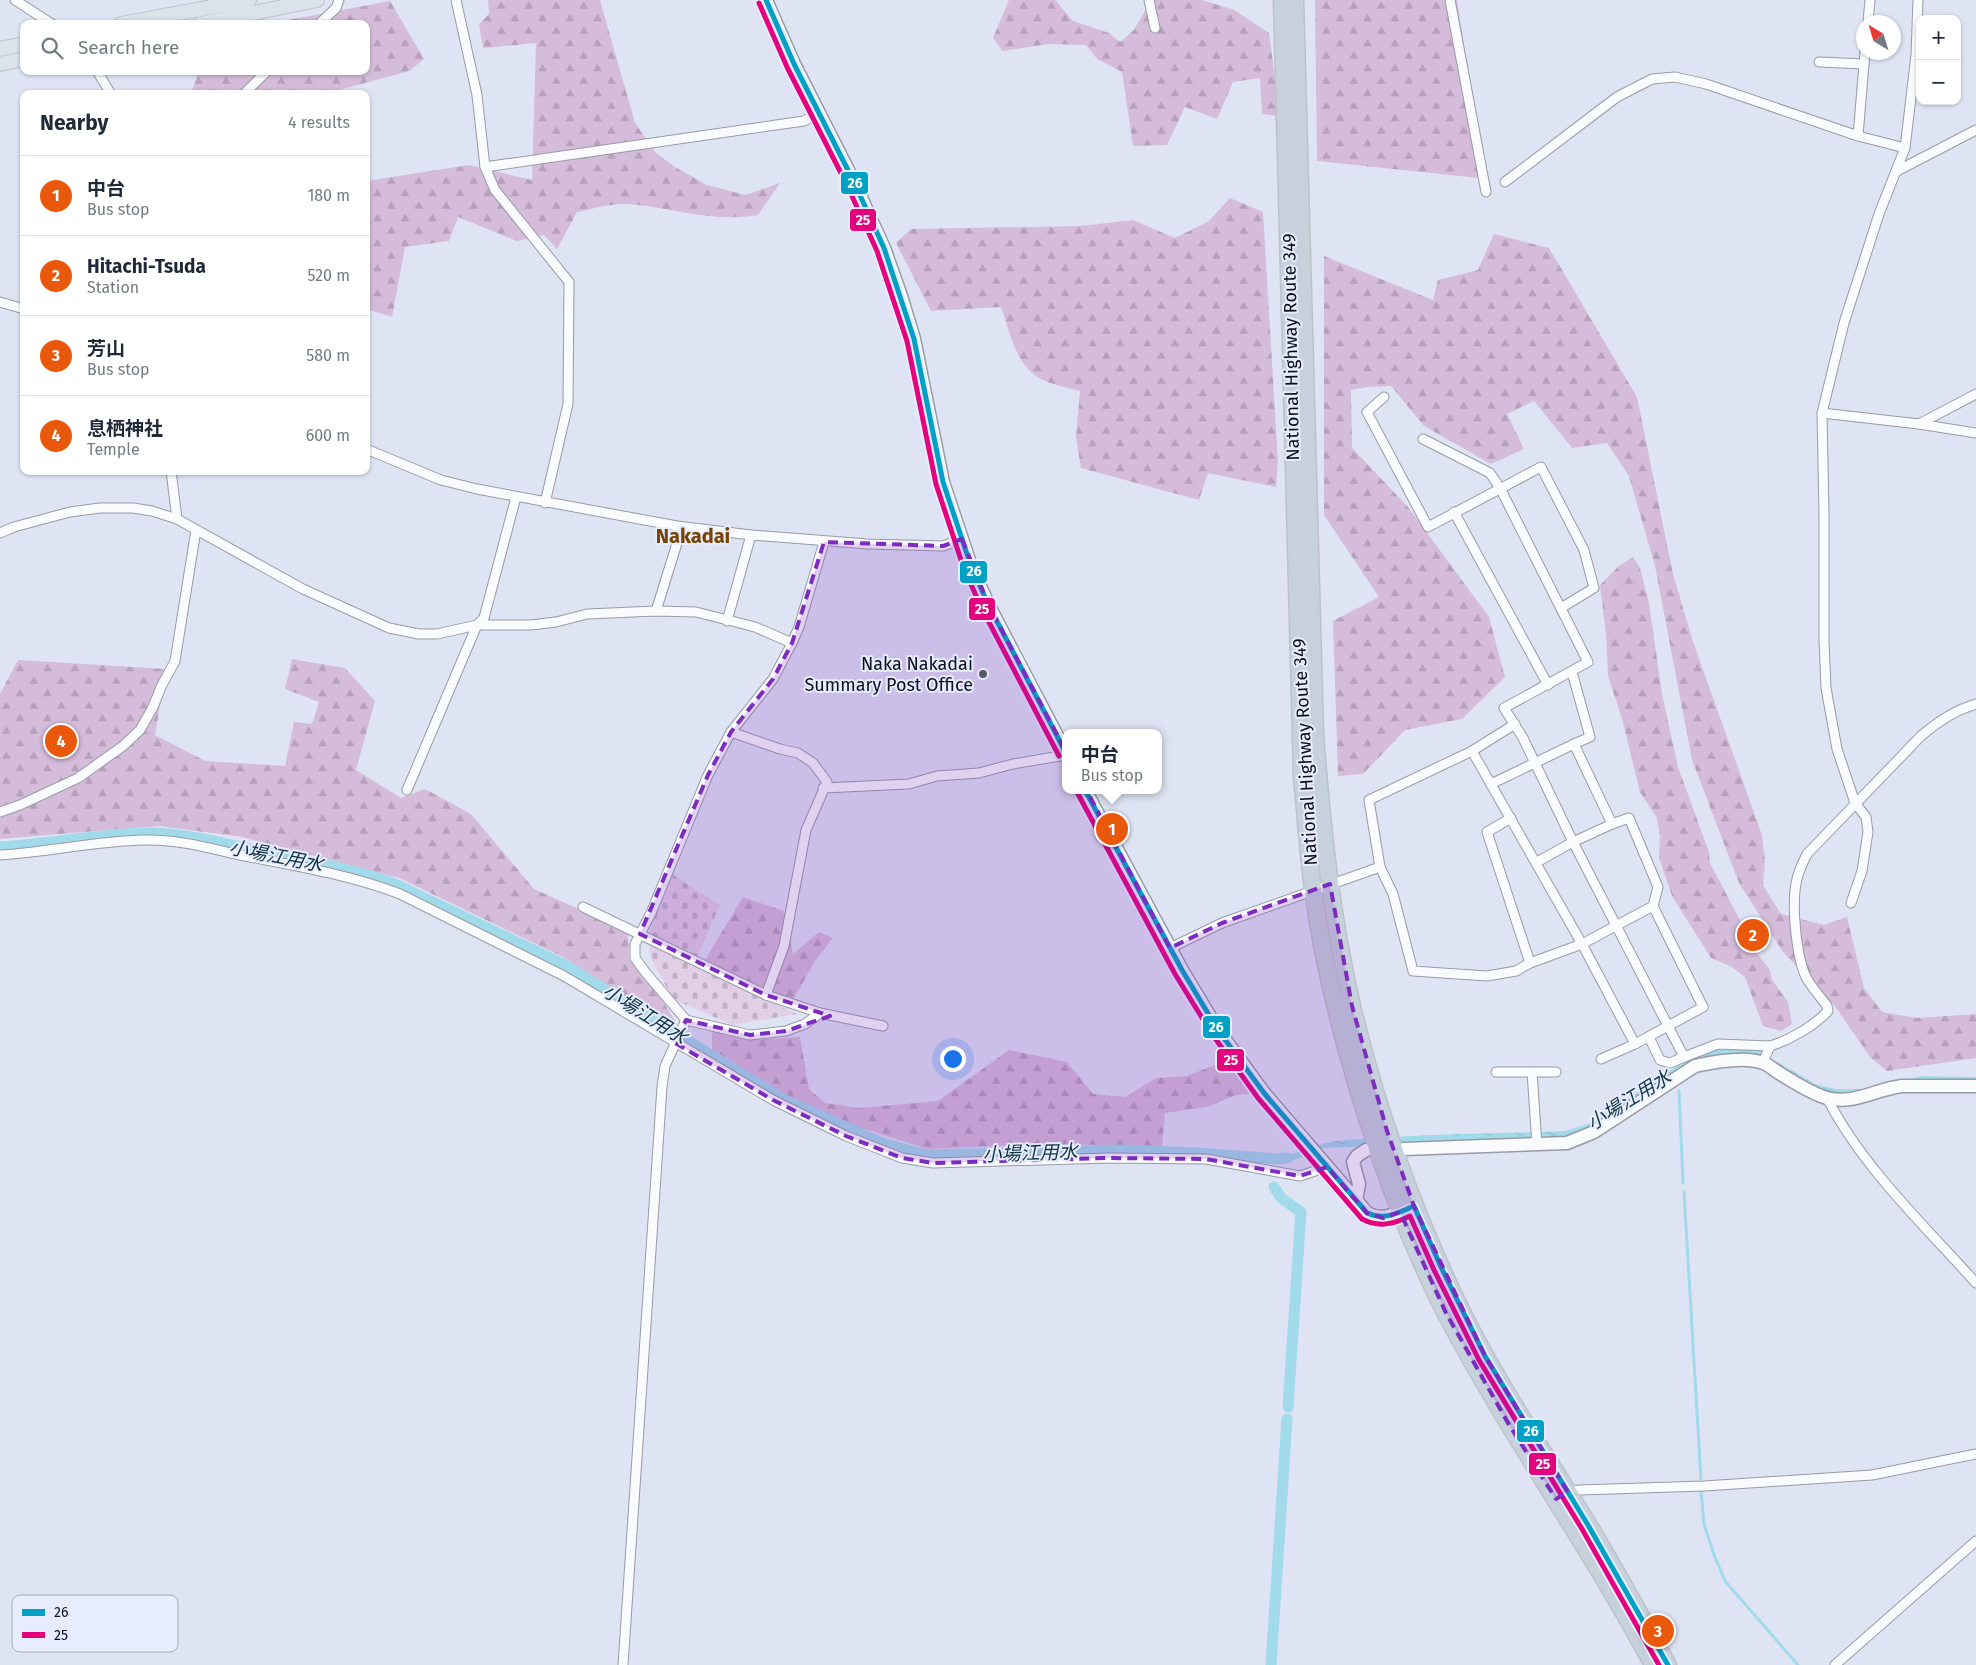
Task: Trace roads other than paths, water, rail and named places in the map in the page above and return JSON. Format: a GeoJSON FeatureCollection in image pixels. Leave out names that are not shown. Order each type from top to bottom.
{"type":"FeatureCollection","features":[{"type":"Feature","properties":{"kind":"highway","name":"National Highway Route 349"},"geometry":{"type":"LineString","coordinates":[[1282,0],[1285,160],[1294,196]]}},
{"type":"Feature","properties":{"kind":"highway","name":"National Highway Route 349"},"geometry":{"type":"LineString","coordinates":[[1295,0],[1294,196],[1315,735],[1330,884],[1354,1015],[1427,1276],[1468,1355],[1508,1423],[1614,1569],[1668,1665]]}},
{"type":"Feature","properties":{"kind":"highway","name":"National Highway Route 349"},"geometry":{"type":"LineString","coordinates":[[1295,228],[1302,778],[1313,890],[1331,989],[1350,1065],[1373,1136],[1407,1209]]}},
{"type":"Feature","properties":{"kind":"highway","name":"National Highway Route 349"},"geometry":{"type":"LineString","coordinates":[[1562,1495],[1603,1576],[1653,1665]]}},
{"type":"Feature","properties":{"kind":"main road"},"geometry":{"type":"LineString","coordinates":[[142,20],[249,0]]}},
{"type":"Feature","properties":{"kind":"main road"},"geometry":{"type":"LineString","coordinates":[[220,20],[318,0]]}},
{"type":"Feature","properties":{"kind":"main road"},"geometry":{"type":"LineString","coordinates":[[0,49],[20,45]]}},
{"type":"Feature","properties":{"kind":"main road"},"geometry":{"type":"LineString","coordinates":[[0,64],[20,60]]}},
{"type":"Feature","properties":{"kind":"street"},"geometry":{"type":"LineString","coordinates":[[15,0],[46,20]]}},
{"type":"Feature","properties":{"kind":"street"},"geometry":{"type":"LineString","coordinates":[[323,20],[336,8],[338,0]]}},
{"type":"Feature","properties":{"kind":"street"},"geometry":{"type":"LineString","coordinates":[[456,0],[477,95],[484,167],[495,190],[569,282],[568,404],[545,503]]}},
{"type":"Feature","properties":{"kind":"street"},"geometry":{"type":"LineString","coordinates":[[766,0],[790,56],[884,248],[914,340],[943,482],[971,566],[1062,746]]}},
{"type":"Feature","properties":{"kind":"street"},"geometry":{"type":"LineString","coordinates":[[1149,0],[1155,28]]}},
{"type":"Feature","properties":{"kind":"street"},"geometry":{"type":"LineString","coordinates":[[1451,0],[1486,192]]}},
{"type":"Feature","properties":{"kind":"street"},"geometry":{"type":"LineString","coordinates":[[1869,15],[1870,0]]}},
{"type":"Feature","properties":{"kind":"street"},"geometry":{"type":"LineString","coordinates":[[1851,903],[1862,871],[1868,832],[1866,817],[1855,803],[1837,749],[1826,688],[1822,413],[1844,323],[1879,214],[1905,148],[1916,55],[1918,0]]}},
{"type":"Feature","properties":{"kind":"street"},"geometry":{"type":"LineString","coordinates":[[1858,136],[1864,60]]}},
{"type":"Feature","properties":{"kind":"street"},"geometry":{"type":"LineString","coordinates":[[1818,62],[1864,64]]}},
{"type":"Feature","properties":{"kind":"street"},"geometry":{"type":"LineString","coordinates":[[99,75],[109,90]]}},
{"type":"Feature","properties":{"kind":"street"},"geometry":{"type":"LineString","coordinates":[[248,90],[263,75]]}},
{"type":"Feature","properties":{"kind":"street"},"geometry":{"type":"LineString","coordinates":[[1505,182],[1617,97],[1652,79],[1675,77],[1706,84],[1858,136],[1905,148]]}},
{"type":"Feature","properties":{"kind":"street"},"geometry":{"type":"LineString","coordinates":[[484,167],[804,121],[818,113]]}},
{"type":"Feature","properties":{"kind":"street"},"geometry":{"type":"LineString","coordinates":[[1897,171],[1975,133]]}},
{"type":"Feature","properties":{"kind":"street"},"geometry":{"type":"LineString","coordinates":[[0,302],[20,308]]}},
{"type":"Feature","properties":{"kind":"street"},"geometry":{"type":"LineString","coordinates":[[1919,424],[1976,394]]}},
{"type":"Feature","properties":{"kind":"street"},"geometry":{"type":"LineString","coordinates":[[1384,397],[1367,412],[1428,527],[1541,467],[1584,550],[1594,588],[1561,608]]}},
{"type":"Feature","properties":{"kind":"street"},"geometry":{"type":"LineString","coordinates":[[1822,413],[1919,424],[1976,433]]}},
{"type":"Feature","properties":{"kind":"street"},"geometry":{"type":"LineString","coordinates":[[1423,439],[1490,473],[1500,488],[1588,662],[1504,708],[1515,724],[1573,842],[1684,1057]]}},
{"type":"Feature","properties":{"kind":"street"},"geometry":{"type":"LineString","coordinates":[[370,451],[441,480],[545,503],[682,527],[824,542],[943,546],[962,538]]}},
{"type":"Feature","properties":{"kind":"street"},"geometry":{"type":"LineString","coordinates":[[171,475],[177,520]]}},
{"type":"Feature","properties":{"kind":"street"},"geometry":{"type":"LineString","coordinates":[[407,790],[477,625],[484,618],[516,497]]}},
{"type":"Feature","properties":{"kind":"street"},"geometry":{"type":"LineString","coordinates":[[0,534],[14,527],[70,512],[100,508],[152,510],[196,530],[302,589],[389,628],[420,634],[437,634],[477,625],[531,625],[556,622],[587,614],[656,611],[696,612],[755,627],[792,643]]}},
{"type":"Feature","properties":{"kind":"street"},"geometry":{"type":"LineString","coordinates":[[1454,512],[1548,685]]}},
{"type":"Feature","properties":{"kind":"street"},"geometry":{"type":"LineString","coordinates":[[656,611],[682,527]]}},
{"type":"Feature","properties":{"kind":"street"},"geometry":{"type":"LineString","coordinates":[[0,812],[20,805],[78,778],[123,746],[140,730],[175,661],[196,530]]}},
{"type":"Feature","properties":{"kind":"street"},"geometry":{"type":"LineString","coordinates":[[727,621],[751,535]]}},
{"type":"Feature","properties":{"kind":"street"},"geometry":{"type":"LineString","coordinates":[[820,1013],[805,1024],[786,1031],[750,1036],[686,1020],[635,958],[635,944],[651,913],[708,775],[731,732],[773,679],[792,643],[799,627],[824,542]]}},
{"type":"Feature","properties":{"kind":"street"},"geometry":{"type":"LineString","coordinates":[[1491,784],[1590,737],[1572,672]]}},
{"type":"Feature","properties":{"kind":"street"},"geometry":{"type":"LineString","coordinates":[[1648,1037],[1660,1060],[1670,1063],[1718,1044],[1770,1046],[1779,1043],[1814,1022],[1828,1011],[1827,1006],[1806,977],[1798,955],[1796,938],[1796,881],[1800,867],[1807,854],[1855,803],[1930,729],[1956,712],[1976,704]]}},
{"type":"Feature","properties":{"kind":"street"},"geometry":{"type":"LineString","coordinates":[[1515,724],[1472,751],[1369,800],[1380,867],[1393,894],[1413,970],[1487,976],[1516,972],[1530,963],[1582,944],[1653,906]]}},
{"type":"Feature","properties":{"kind":"street"},"geometry":{"type":"LineString","coordinates":[[731,732],[780,749],[798,753],[813,763],[826,782],[806,830],[784,946],[766,995]]}},
{"type":"Feature","properties":{"kind":"street"},"geometry":{"type":"LineString","coordinates":[[1574,744],[1612,824]]}},
{"type":"Feature","properties":{"kind":"street"},"geometry":{"type":"LineString","coordinates":[[1472,751],[1537,862],[1635,1044]]}},
{"type":"Feature","properties":{"kind":"street"},"geometry":{"type":"LineString","coordinates":[[823,788],[909,784],[937,776],[979,773],[1062,755]]}},
{"type":"Feature","properties":{"kind":"street"},"geometry":{"type":"LineString","coordinates":[[1087,794],[1170,948],[1218,1030],[1264,1093],[1367,1213],[1374,1217],[1383,1218],[1407,1209]]}},
{"type":"Feature","properties":{"kind":"street"},"geometry":{"type":"LineString","coordinates":[[1511,818],[1487,832],[1530,963]]}},
{"type":"Feature","properties":{"kind":"street"},"geometry":{"type":"LineString","coordinates":[[1537,862],[1573,842],[1629,818],[1658,887],[1653,906],[1703,1007],[1635,1044],[1601,1059]]}},
{"type":"Feature","properties":{"kind":"street"},"geometry":{"type":"LineString","coordinates":[[0,855],[144,840],[174,842],[356,880],[400,894],[528,957],[572,981],[774,1100],[846,1136],[902,1158],[933,1163],[1108,1158],[1206,1159],[1300,1176],[1327,1168]]}},
{"type":"Feature","properties":{"kind":"street"},"geometry":{"type":"LineString","coordinates":[[1170,948],[1222,923],[1380,867]]}},
{"type":"Feature","properties":{"kind":"street"},"geometry":{"type":"LineString","coordinates":[[583,907],[766,995],[820,1013],[883,1026]]}},
{"type":"Feature","properties":{"kind":"street"},"geometry":{"type":"LineString","coordinates":[[623,1665],[662,1087],[665,1066],[686,1020]]}},
{"type":"Feature","properties":{"kind":"street"},"geometry":{"type":"LineString","coordinates":[[1763,1062],[1770,1046]]}},
{"type":"Feature","properties":{"kind":"street"},"geometry":{"type":"LineString","coordinates":[[1404,1149],[1537,1138],[1567,1143],[1594,1132],[1695,1066],[1713,1062],[1736,1060],[1763,1062],[1804,1088],[1828,1098],[1862,1098],[1902,1086],[1976,1086]]}},
{"type":"Feature","properties":{"kind":"street"},"geometry":{"type":"LineString","coordinates":[[1496,1072],[1556,1072]]}},
{"type":"Feature","properties":{"kind":"street"},"geometry":{"type":"LineString","coordinates":[[1532,1072],[1537,1138]]}},
{"type":"Feature","properties":{"kind":"street"},"geometry":{"type":"LineString","coordinates":[[1828,1098],[1840,1122],[1879,1175],[1976,1283]]}},
{"type":"Feature","properties":{"kind":"street"},"geometry":{"type":"LineString","coordinates":[[1356,1201],[1360,1184],[1353,1162],[1357,1156],[1366,1150]]}},
{"type":"Feature","properties":{"kind":"street"},"geometry":{"type":"LineString","coordinates":[[1562,1495],[1872,1475],[1976,1454]]}},
{"type":"Feature","properties":{"kind":"street"},"geometry":{"type":"LineString","coordinates":[[1835,1665],[1976,1541]]}},
{"type":"Feature","properties":{"kind":"water"},"geometry":{"type":"Polygon","coordinates":[[[1691,1057],[1694,1062],[1594,1128],[1565,1138],[1323,1148],[1295,1160],[1273,1162],[1274,1155],[1289,1154],[1336,1141],[1565,1131],[1591,1123],[1691,1057]]]}},
{"type":"Feature","properties":{"kind":"water"},"geometry":{"type":"Polygon","coordinates":[[[1772,1059],[1815,1084],[1835,1089],[1866,1089],[1922,1076],[1976,1077],[1976,1083],[1867,1095],[1826,1093],[1805,1086],[1768,1063],[1772,1059]]]}},
{"type":"Feature","properties":{"kind":"waterway","name":"小場江用水"},"geometry":{"type":"LineString","coordinates":[[0,847],[111,835],[163,833],[313,862],[393,883],[563,964],[783,1099],[882,1143],[927,1155],[1123,1150],[1287,1158]]}},
{"type":"Feature","properties":{"kind":"waterway","name":"小場江用水"},"geometry":{"type":"LineString","coordinates":[[1680,1068],[1699,1057],[1719,1050],[1739,1049],[1761,1054]]}},
{"type":"Feature","properties":{"kind":"waterway"},"geometry":{"type":"LineString","coordinates":[[1679,1091],[1683,1183]]}},
{"type":"Feature","properties":{"kind":"waterway"},"geometry":{"type":"LineString","coordinates":[[1274,1187],[1281,1198],[1301,1212],[1288,1407]]}},
{"type":"Feature","properties":{"kind":"waterway"},"geometry":{"type":"LineString","coordinates":[[1684,1192],[1701,1480]]}},
{"type":"Feature","properties":{"kind":"waterway"},"geometry":{"type":"LineString","coordinates":[[1271,1665],[1287,1419]]}},
{"type":"Feature","properties":{"kind":"waterway"},"geometry":{"type":"LineString","coordinates":[[1701,1491],[1704,1524],[1725,1581],[1798,1665]]}},
{"type":"Feature","properties":{"kind":"place","name":"Naka Nakadai Summary Post Office"},"geometry":{"type":"Point","coordinates":[983,674]}},
{"type":"Feature","properties":{"kind":"place","name":"息栖神社"},"geometry":{"type":"Point","coordinates":[61,741]}},
{"type":"Feature","properties":{"kind":"place","name":"中台"},"geometry":{"type":"Point","coordinates":[1112,829]}},
{"type":"Feature","properties":{"kind":"place","name":"Hitachi-Tsuda"},"geometry":{"type":"Point","coordinates":[1753,935]}},
{"type":"Feature","properties":{"kind":"place","name":"芳山"},"geometry":{"type":"Point","coordinates":[1658,1631]}},
{"type":"Feature","properties":{"kind":"district","name":"Nakadai"},"geometry":{"type":"Point","coordinates":[693,536]}}]}
